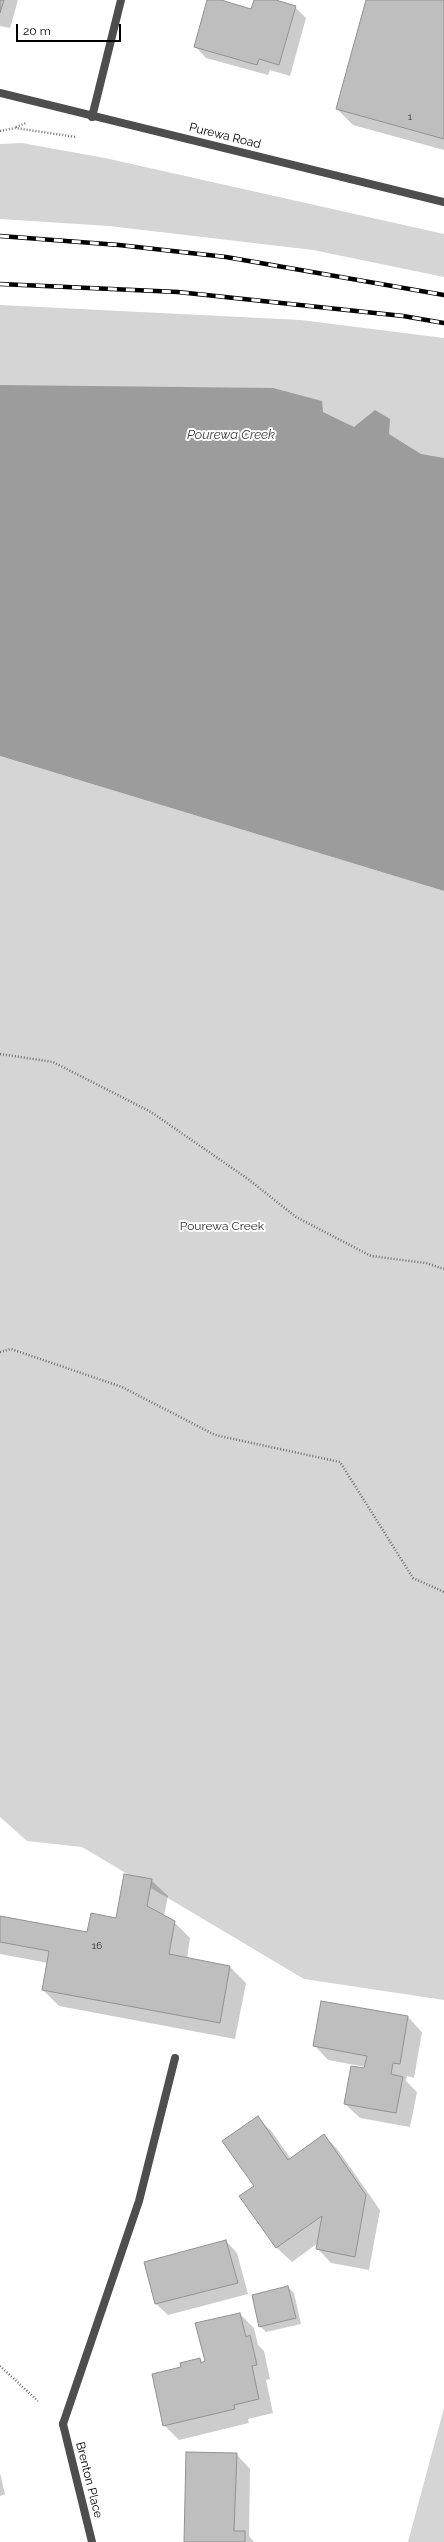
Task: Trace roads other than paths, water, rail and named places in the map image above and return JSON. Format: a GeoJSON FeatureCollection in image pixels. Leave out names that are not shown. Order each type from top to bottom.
{"type":"FeatureCollection","features":[{"type":"Feature","properties":{"kind":"street"},"geometry":{"type":"LineString","coordinates":[[92,117],[121,0]]}},
{"type":"Feature","properties":{"kind":"street","name":"Purewa Road"},"geometry":{"type":"LineString","coordinates":[[0,94],[444,202]]}},
{"type":"Feature","properties":{"kind":"street","name":"Brenton Place"},"geometry":{"type":"LineString","coordinates":[[92,2542],[63,2424],[139,2201],[176,2058]]}},
{"type":"Feature","properties":{"kind":"water","name":"Pourewa Creek"},"geometry":{"type":"Polygon","coordinates":[[[0,385],[273,388],[322,401],[323,412],[354,427],[375,410],[390,419],[389,434],[421,454],[444,458],[444,891],[0,756],[0,385]]]}},
{"type":"Feature","properties":{"kind":"railway"},"geometry":{"type":"LineString","coordinates":[[0,236],[119,245],[226,257],[444,295]]}},
{"type":"Feature","properties":{"kind":"railway"},"geometry":{"type":"LineString","coordinates":[[0,284],[178,292],[403,316],[444,323]]}}]}
